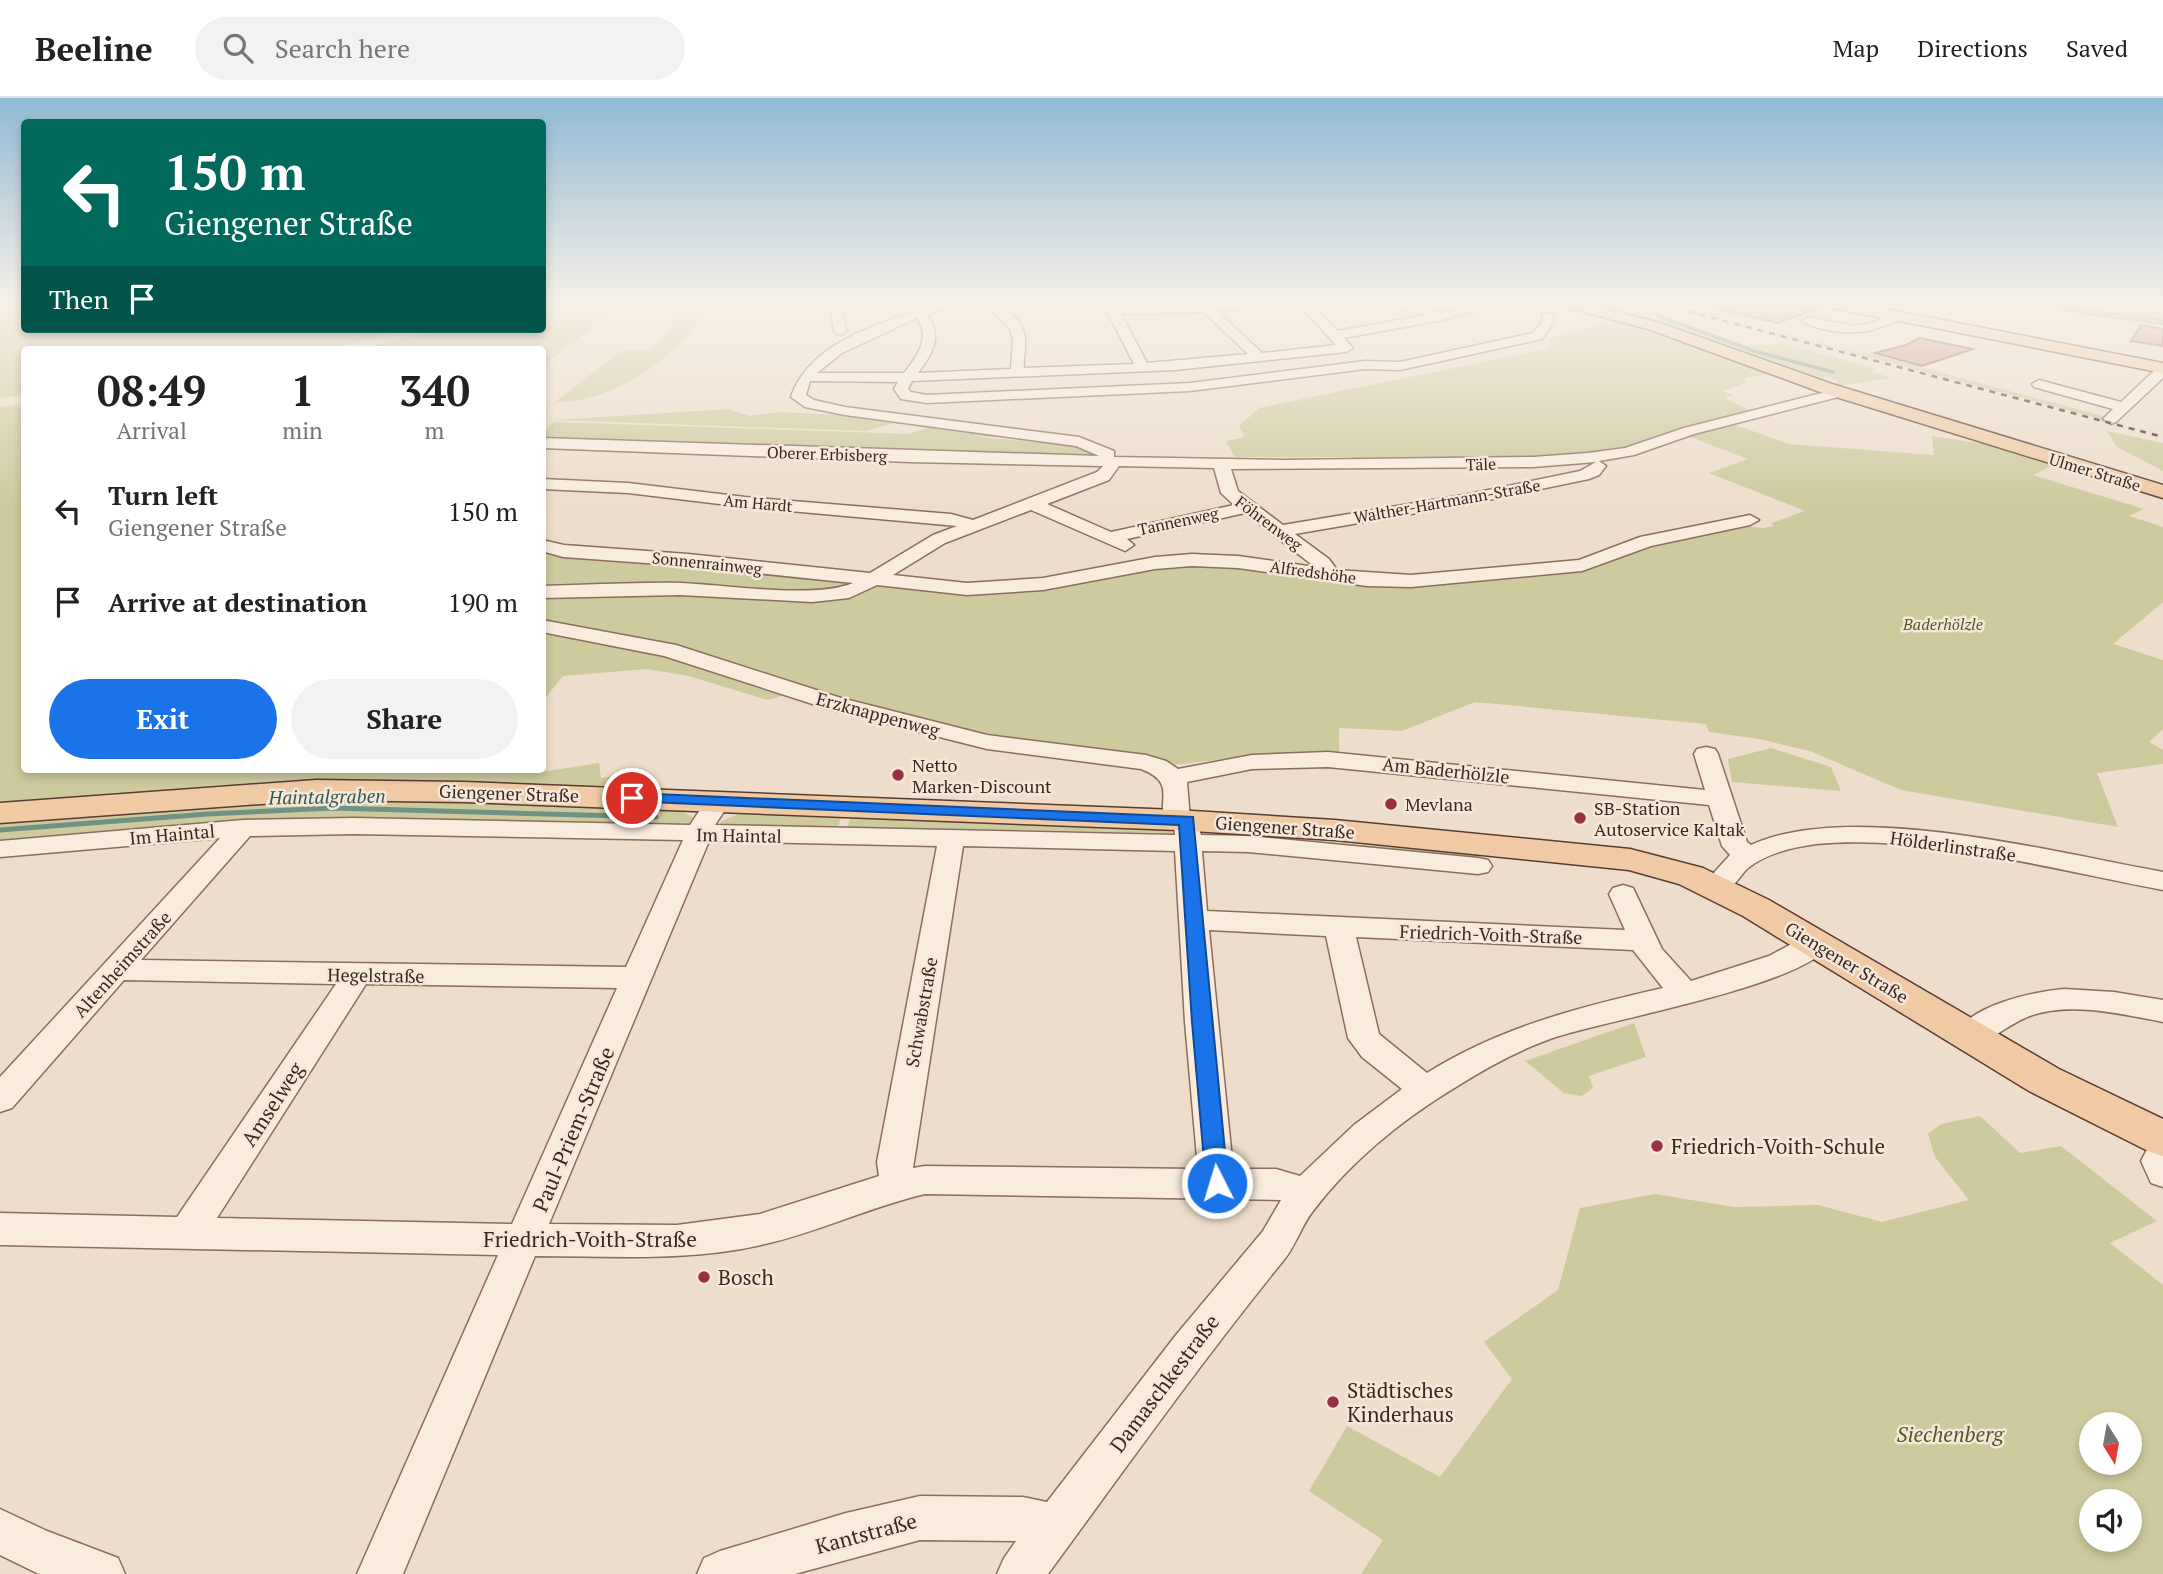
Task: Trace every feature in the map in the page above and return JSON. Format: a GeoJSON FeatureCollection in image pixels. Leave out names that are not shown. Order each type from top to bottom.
{"type":"FeatureCollection","features":[{"type":"Feature","properties":{"kind":"main road","name":"Ulmer Straße"},"geometry":{"type":"LineString","coordinates":[[1779,371],[1841,393],[2163,492]]}},
{"type":"Feature","properties":{"kind":"main road","name":"Giengener Straße"},"geometry":{"type":"LineString","coordinates":[[0,813],[342,789],[718,801],[1184,827],[1335,830],[1630,860],[1680,873],[1715,887],[1818,942],[1969,1036],[2054,1085],[2163,1139]]}},
{"type":"Feature","properties":{"kind":"street"},"geometry":{"type":"LineString","coordinates":[[546,592],[680,589],[829,596],[853,591],[930,544],[1102,476],[1110,470],[1112,461],[1107,452],[1080,442],[810,404],[798,397],[799,388],[814,371]]}},
{"type":"Feature","properties":{"kind":"street"},"geometry":{"type":"LineString","coordinates":[[913,371],[901,389],[906,396],[927,399],[1190,387],[1318,371]]}},
{"type":"Feature","properties":{"kind":"street"},"geometry":{"type":"LineString","coordinates":[[808,377],[907,378],[1072,371]]}},
{"type":"Feature","properties":{"kind":"street"},"geometry":{"type":"LineString","coordinates":[[1178,371],[1190,387]]}},
{"type":"Feature","properties":{"kind":"street"},"geometry":{"type":"LineString","coordinates":[[2109,421],[2161,371]]}},
{"type":"Feature","properties":{"kind":"street"},"geometry":{"type":"LineString","coordinates":[[2039,384],[2123,407]]}},
{"type":"Feature","properties":{"kind":"street","name":"Täle"},"geometry":{"type":"LineString","coordinates":[[1112,461],[1376,466],[1588,458],[1629,452],[1689,431],[1841,393]]}},
{"type":"Feature","properties":{"kind":"street","name":"Oberer Erbisberg"},"geometry":{"type":"LineString","coordinates":[[546,443],[910,457],[1112,461]]}},
{"type":"Feature","properties":{"kind":"street","name":"Walther-Hartmann-Straße"},"geometry":{"type":"LineString","coordinates":[[1280,531],[1564,480],[1597,468],[1588,458]]}},
{"type":"Feature","properties":{"kind":"street","name":"Föhrenweg"},"geometry":{"type":"LineString","coordinates":[[1221,464],[1230,493],[1322,563],[1327,569],[1326,574]]}},
{"type":"Feature","properties":{"kind":"street","name":"Am Hardt"},"geometry":{"type":"LineString","coordinates":[[546,484],[628,488],[719,500],[951,519],[973,525]]}},
{"type":"Feature","properties":{"kind":"street"},"geometry":{"type":"LineString","coordinates":[[1031,503],[1109,537],[1154,563]]}},
{"type":"Feature","properties":{"kind":"street","name":"Tannenweg"},"geometry":{"type":"LineString","coordinates":[[1109,537],[1247,507]]}},
{"type":"Feature","properties":{"kind":"street","name":"Alfredshöhe"},"geometry":{"type":"LineString","coordinates":[[872,579],[949,588],[1005,588],[1060,582],[1154,563],[1224,561],[1411,581],[1590,564],[1646,541],[1750,520]]}},
{"type":"Feature","properties":{"kind":"street","name":"Sonnenrainweg"},"geometry":{"type":"LineString","coordinates":[[546,546],[563,551],[688,560],[872,579]]}},
{"type":"Feature","properties":{"kind":"street","name":"Erzknappenweg"},"geometry":{"type":"LineString","coordinates":[[546,627],[668,650],[783,688],[925,727],[1033,749],[1146,762],[1163,768],[1173,778]]}},
{"type":"Feature","properties":{"kind":"street"},"geometry":{"type":"LineString","coordinates":[[1706,754],[1735,846],[1748,855]]}},
{"type":"Feature","properties":{"kind":"street","name":"Am Baderhölzle"},"geometry":{"type":"LineString","coordinates":[[1173,778],[1212,767],[1253,761],[1325,758],[1720,799]]}},
{"type":"Feature","properties":{"kind":"street"},"geometry":{"type":"LineString","coordinates":[[1173,778],[1184,827],[1217,1183]]}},
{"type":"Feature","properties":{"kind":"street","name":"Paul-Priem-Straße"},"geometry":{"type":"LineString","coordinates":[[380,1574],[699,834],[718,801]]}},
{"type":"Feature","properties":{"kind":"street","name":"Im Haintal"},"geometry":{"type":"LineString","coordinates":[[0,849],[243,828],[354,826],[951,839],[1184,827],[1261,845],[1478,866]]}},
{"type":"Feature","properties":{"kind":"street","name":"Altenheimstraße"},"geometry":{"type":"LineString","coordinates":[[0,1099],[243,828]]}},
{"type":"Feature","properties":{"kind":"street","name":"Hölderlinstraße"},"geometry":{"type":"LineString","coordinates":[[1715,887],[1727,868],[1748,855],[1814,838],[1905,836],[2163,881]]}},
{"type":"Feature","properties":{"kind":"street","name":"Schwabstraße"},"geometry":{"type":"LineString","coordinates":[[898,1185],[895,1162],[951,839]]}},
{"type":"Feature","properties":{"kind":"street"},"geometry":{"type":"LineString","coordinates":[[1623,894],[1643,941],[1684,993]]}},
{"type":"Feature","properties":{"kind":"street","name":"Friedrich-Voith-Straße"},"geometry":{"type":"LineString","coordinates":[[1194,920],[1643,941]]}},
{"type":"Feature","properties":{"kind":"street"},"geometry":{"type":"LineString","coordinates":[[1339,928],[1364,1038],[1373,1049],[1426,1090]]}},
{"type":"Feature","properties":{"kind":"street"},"geometry":{"type":"LineString","coordinates":[[1307,1192],[1365,1137],[1426,1090],[1497,1049],[1555,1025],[1610,1009],[1754,976],[1781,965],[1818,942]]}},
{"type":"Feature","properties":{"kind":"street","name":"Hegelstraße"},"geometry":{"type":"LineString","coordinates":[[116,970],[637,978]]}},
{"type":"Feature","properties":{"kind":"street","name":"Amselweg"},"geometry":{"type":"LineString","coordinates":[[187,1233],[357,975]]}},
{"type":"Feature","properties":{"kind":"street"},"geometry":{"type":"LineString","coordinates":[[1969,1036],[2012,1010],[2046,1001],[2106,1003],[2163,1011]]}},
{"type":"Feature","properties":{"kind":"street"},"geometry":{"type":"LineString","coordinates":[[2163,1152],[2158,1161],[2163,1173]]}},
{"type":"Feature","properties":{"kind":"street","name":"Friedrich-Voith-Straße"},"geometry":{"type":"LineString","coordinates":[[0,1229],[677,1241],[731,1235],[794,1221],[898,1185],[936,1179],[1285,1185],[1307,1192]]}},
{"type":"Feature","properties":{"kind":"street","name":"Damaschkestraße"},"geometry":{"type":"LineString","coordinates":[[1020,1574],[1212,1320],[1280,1237],[1296,1205],[1307,1192]]}},
{"type":"Feature","properties":{"kind":"street","name":"Kantstraße"},"geometry":{"type":"LineString","coordinates":[[720,1574],[858,1532],[920,1518],[1023,1519],[1056,1526]]}},
{"type":"Feature","properties":{"kind":"street"},"geometry":{"type":"LineString","coordinates":[[0,1531],[36,1549],[102,1574]]}},
{"type":"Feature","properties":{"kind":"green space"},"geometry":{"type":"Polygon","coordinates":[[[0,371],[21,371],[21,395],[0,398],[0,371]]]}},
{"type":"Feature","properties":{"kind":"green space"},"geometry":{"type":"Polygon","coordinates":[[[595,371],[646,371],[602,394],[554,403],[595,371]]]}},
{"type":"Feature","properties":{"kind":"green space"},"geometry":{"type":"Polygon","coordinates":[[[1439,371],[1773,373],[1743,379],[1747,382],[1723,391],[1733,395],[1725,398],[1752,412],[1631,448],[1592,455],[1365,464],[1350,457],[1235,457],[1226,441],[1245,437],[1239,426],[1259,408],[1439,371]]]}},
{"type":"Feature","properties":{"kind":"green space"},"geometry":{"type":"Polygon","coordinates":[[[1798,371],[1873,371],[1892,378],[1837,386],[1833,384],[1839,381],[1828,377],[1821,379],[1798,371]]]}},
{"type":"Feature","properties":{"kind":"green space"},"geometry":{"type":"Polygon","coordinates":[[[1920,371],[1935,371],[2107,417],[2104,420],[1920,371]]]}},
{"type":"Feature","properties":{"kind":"green space"},"geometry":{"type":"Polygon","coordinates":[[[21,404],[21,773],[546,773],[599,763],[601,778],[631,773],[646,780],[643,785],[555,786],[0,809],[0,407],[21,404]]]}},
{"type":"Feature","properties":{"kind":"green space"},"geometry":{"type":"Polygon","coordinates":[[[729,409],[749,416],[778,412],[843,415],[894,423],[866,431],[554,420],[729,409]]]}},
{"type":"Feature","properties":{"kind":"green space"},"geometry":{"type":"Polygon","coordinates":[[[554,422],[913,434],[909,433],[935,426],[1021,438],[967,436],[1081,446],[1095,453],[1090,457],[546,441],[546,429],[554,422]]]}},
{"type":"Feature","properties":{"kind":"green space","name":"Baderhölzle"},"geometry":{"type":"Polygon","coordinates":[[[1733,424],[1789,444],[1934,455],[1932,436],[2010,448],[2067,468],[2053,465],[2033,475],[2144,509],[2129,516],[2163,527],[2163,602],[2113,644],[2163,660],[2163,729],[2149,742],[2163,750],[2163,764],[2097,773],[2118,827],[1901,790],[1810,751],[1759,739],[1709,732],[1706,724],[1475,702],[1402,731],[1339,728],[1339,755],[1260,755],[1173,765],[1143,756],[982,735],[847,702],[676,646],[617,633],[546,622],[546,596],[599,592],[852,596],[878,584],[933,590],[1195,562],[1365,582],[1557,571],[1632,549],[1744,526],[1773,526],[1772,523],[1805,511],[1709,473],[1748,459],[1688,436],[1733,424]]]}},
{"type":"Feature","properties":{"kind":"green space"},"geometry":{"type":"Polygon","coordinates":[[[2107,431],[2163,443],[2163,471],[2117,447],[2107,431]]]}},
{"type":"Feature","properties":{"kind":"green space"},"geometry":{"type":"Polygon","coordinates":[[[546,550],[565,556],[837,579],[846,585],[823,592],[632,583],[546,588],[546,550]]]}},
{"type":"Feature","properties":{"kind":"green space"},"geometry":{"type":"Polygon","coordinates":[[[546,633],[640,649],[785,695],[767,700],[689,676],[647,669],[563,676],[546,697],[546,633]]]}},
{"type":"Feature","properties":{"kind":"green space"},"geometry":{"type":"Polygon","coordinates":[[[1771,748],[1831,767],[1841,791],[1732,782],[1728,759],[1771,748]]]}},
{"type":"Feature","properties":{"kind":"green space"},"geometry":{"type":"Polygon","coordinates":[[[333,796],[680,810],[692,817],[693,822],[689,826],[411,823],[0,844],[0,819],[333,796]]]}},
{"type":"Feature","properties":{"kind":"green space"},"geometry":{"type":"Polygon","coordinates":[[[741,813],[842,815],[836,832],[828,832],[823,827],[719,827],[720,822],[741,813]]]}},
{"type":"Feature","properties":{"kind":"green space"},"geometry":{"type":"Polygon","coordinates":[[[851,816],[1170,830],[1174,837],[1164,833],[856,827],[846,832],[851,816]]]}},
{"type":"Feature","properties":{"kind":"green space"},"geometry":{"type":"Polygon","coordinates":[[[1227,833],[1479,855],[1480,858],[1475,861],[1456,856],[1223,835],[1227,833]]]}},
{"type":"Feature","properties":{"kind":"green space"},"geometry":{"type":"Polygon","coordinates":[[[1634,1023],[1646,1057],[1589,1076],[1593,1088],[1582,1096],[1564,1093],[1525,1061],[1634,1023]]]}},
{"type":"Feature","properties":{"kind":"green space","name":"Siechenberg"},"geometry":{"type":"Polygon","coordinates":[[[1980,1116],[2020,1153],[2061,1146],[2157,1221],[2110,1243],[2163,1285],[2163,1574],[1361,1574],[1383,1540],[1309,1491],[1347,1426],[1440,1477],[1512,1379],[1484,1342],[1558,1290],[1580,1208],[1655,1194],[1734,1207],[1818,1205],[1882,1222],[1969,1200],[1935,1157],[1928,1134],[1941,1124],[1980,1116]]]}},
{"type":"Feature","properties":{"kind":"waterway"},"geometry":{"type":"LineString","coordinates":[[1829,371],[1833,372]]}},
{"type":"Feature","properties":{"kind":"waterway","name":"Haintalgraben"},"geometry":{"type":"LineString","coordinates":[[0,830],[208,814],[333,808],[656,817]]}},
{"type":"Feature","properties":{"kind":"railway"},"geometry":{"type":"LineString","coordinates":[[1913,371],[2163,437]]}},
{"type":"Feature","properties":{"kind":"place","name":"Netto Marken-Discount"},"geometry":{"type":"Point","coordinates":[898,775]}},
{"type":"Feature","properties":{"kind":"place","name":"Mevlana"},"geometry":{"type":"Point","coordinates":[1391,804]}},
{"type":"Feature","properties":{"kind":"place","name":"SB-Station Autoservice Kaltak"},"geometry":{"type":"Point","coordinates":[1580,818]}},
{"type":"Feature","properties":{"kind":"place","name":"Friedrich-Voith-Schule"},"geometry":{"type":"Point","coordinates":[1657,1146]}},
{"type":"Feature","properties":{"kind":"place","name":"Bosch"},"geometry":{"type":"Point","coordinates":[704,1277]}},
{"type":"Feature","properties":{"kind":"place","name":"Städtisches Kinderhaus"},"geometry":{"type":"Point","coordinates":[1333,1402]}},
{"type":"Feature","properties":{"kind":"route"},"geometry":{"type":"LineString","coordinates":[[632,798],[1187,820],[1201,1022],[1217,1183]]}}]}
